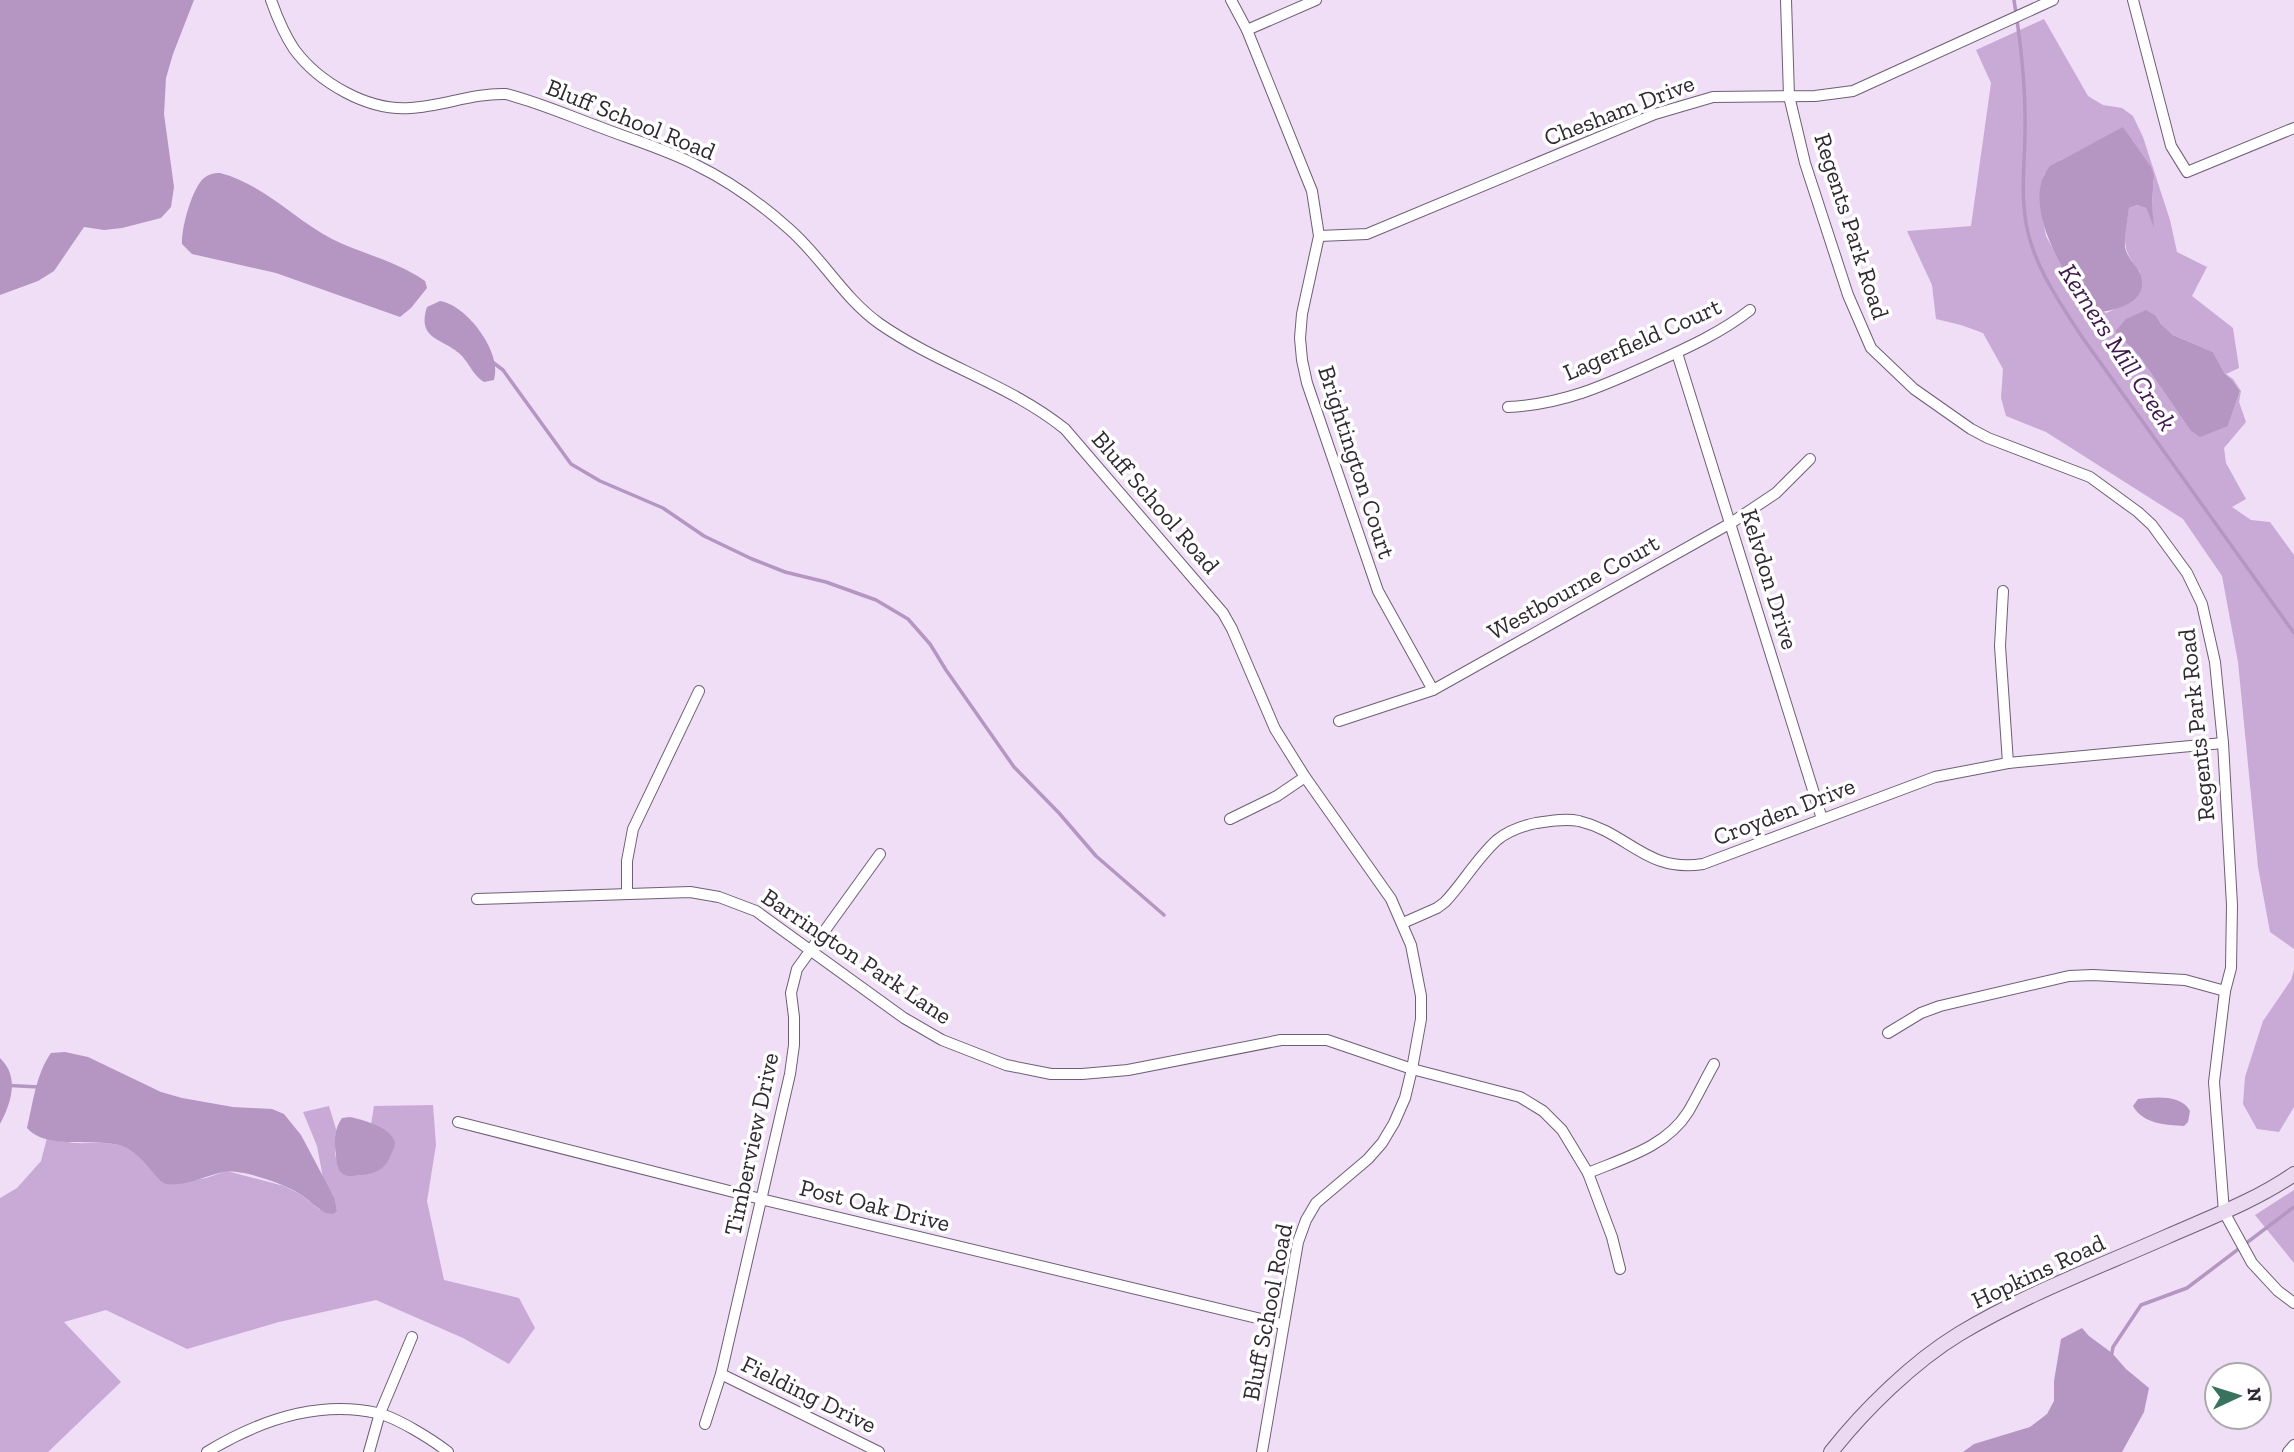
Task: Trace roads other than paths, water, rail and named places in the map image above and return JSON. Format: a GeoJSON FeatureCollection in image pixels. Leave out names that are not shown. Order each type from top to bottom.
{"type":"FeatureCollection","features":[{"type":"Feature","properties":{"kind":"main road","name":"Hopkins Road"},"geometry":{"type":"LineString","coordinates":[[1830,1452],[1847,1431],[1903,1377],[1957,1335],[2018,1302],[2224,1212],[2294,1174]]}},
{"type":"Feature","properties":{"kind":"street","name":"Bluff School Road"},"geometry":{"type":"LineString","coordinates":[[271,0],[286,36],[305,61],[330,82],[377,105],[409,108],[467,97],[506,94],[696,164],[755,201],[789,229],[877,322],[898,336],[1044,412],[1065,429],[1223,613],[1275,729],[1305,777],[1377,879],[1403,923],[1411,945],[1421,996],[1421,1019],[1412,1069],[1405,1098],[1394,1123],[1382,1143],[1354,1172],[1315,1203],[1298,1242],[1262,1452]]}},
{"type":"Feature","properties":{"kind":"street","name":"Brightington Court"},"geometry":{"type":"LineString","coordinates":[[1231,0],[1247,30],[1312,191],[1319,236],[1302,314],[1300,338],[1307,383],[1378,591],[1433,690]]}},
{"type":"Feature","properties":{"kind":"street"},"geometry":{"type":"LineString","coordinates":[[1247,30],[1316,0]]}},
{"type":"Feature","properties":{"kind":"street","name":"Regents Park Road"},"geometry":{"type":"LineString","coordinates":[[1786,0],[1790,96],[1815,199],[1847,295],[1871,348],[1914,389],[1971,429],[2090,477],[2138,512],[2152,526],[2187,573],[2202,604],[2215,662],[2223,743],[2233,939],[2214,1082],[2224,1212]]}},
{"type":"Feature","properties":{"kind":"street","name":"Chesham Drive"},"geometry":{"type":"LineString","coordinates":[[1319,236],[1367,234],[1667,111],[1713,97],[1790,96],[1853,91],[2053,0]]}},
{"type":"Feature","properties":{"kind":"street"},"geometry":{"type":"LineString","coordinates":[[2133,0],[2171,146],[2187,172],[2294,128]]}},
{"type":"Feature","properties":{"kind":"street","name":"Lagerfield Court"},"geometry":{"type":"LineString","coordinates":[[1508,407],[1538,405],[1592,391],[1676,353],[1731,324],[1750,310]]}},
{"type":"Feature","properties":{"kind":"street","name":"Kelvdon Drive"},"geometry":{"type":"LineString","coordinates":[[1676,353],[1822,819]]}},
{"type":"Feature","properties":{"kind":"street","name":"Westbourne Court"},"geometry":{"type":"LineString","coordinates":[[1339,721],[1433,690],[1731,523],[1776,493],[1810,459]]}},
{"type":"Feature","properties":{"kind":"street"},"geometry":{"type":"LineString","coordinates":[[2003,591],[2000,646],[2008,763]]}},
{"type":"Feature","properties":{"kind":"street"},"geometry":{"type":"LineString","coordinates":[[627,893],[627,861],[633,829],[699,691]]}},
{"type":"Feature","properties":{"kind":"street","name":"Croyden Drive"},"geometry":{"type":"LineString","coordinates":[[1403,923],[1445,902],[1495,842],[1530,824],[1580,821],[1659,862],[1688,866],[1703,864],[1935,777],[2008,763],[2223,743]]}},
{"type":"Feature","properties":{"kind":"street"},"geometry":{"type":"LineString","coordinates":[[1230,820],[1278,796],[1305,777]]}},
{"type":"Feature","properties":{"kind":"street","name":"Timberview Drive"},"geometry":{"type":"LineString","coordinates":[[705,1424],[721,1374],[790,1074],[794,1045],[791,993],[797,969],[880,854]]}},
{"type":"Feature","properties":{"kind":"street","name":"Barrington Park Lane"},"geometry":{"type":"LineString","coordinates":[[477,899],[690,892],[728,900],[756,911],[904,1018],[942,1040],[1006,1065],[1051,1074],[1128,1070],[1281,1040],[1327,1040],[1412,1069],[1510,1094],[1543,1111],[1562,1130],[1588,1173],[1612,1237],[1620,1269]]}},
{"type":"Feature","properties":{"kind":"street"},"geometry":{"type":"LineString","coordinates":[[1888,1032],[1921,1013],[1940,1006],[2069,976],[2162,977],[2225,991]]}},
{"type":"Feature","properties":{"kind":"street"},"geometry":{"type":"LineString","coordinates":[[1588,1173],[1647,1149],[1672,1130],[1687,1114],[1714,1064]]}},
{"type":"Feature","properties":{"kind":"street","name":"Post Oak Drive"},"geometry":{"type":"LineString","coordinates":[[458,1122],[761,1199],[1282,1324]]}},
{"type":"Feature","properties":{"kind":"street"},"geometry":{"type":"LineString","coordinates":[[2224,1212],[2252,1263],[2294,1303]]}},
{"type":"Feature","properties":{"kind":"street"},"geometry":{"type":"LineString","coordinates":[[369,1452],[380,1413],[412,1337]]}},
{"type":"Feature","properties":{"kind":"street","name":"Fielding Drive"},"geometry":{"type":"LineString","coordinates":[[721,1374],[879,1452]]}},
{"type":"Feature","properties":{"kind":"street"},"geometry":{"type":"LineString","coordinates":[[207,1452],[237,1434],[267,1421],[299,1413],[329,1410],[380,1413],[434,1441],[448,1452]]}},
{"type":"Feature","properties":{"kind":"street"},"geometry":{"type":"LineString","coordinates":[[2288,1452],[2294,1445]]}},
{"type":"Feature","properties":{"kind":"waterway","name":"Kerners Mill Creek"},"geometry":{"type":"LineString","coordinates":[[2014,0],[2024,88],[2024,210],[2030,239],[2041,269],[2082,337],[2294,633]]}},
{"type":"Feature","properties":{"kind":"waterway"},"geometry":{"type":"LineString","coordinates":[[491,361],[503,370],[571,464],[600,481],[663,508],[704,536],[752,559],[876,600],[908,619],[930,644],[1014,767],[1096,856],[1164,915]]}},
{"type":"Feature","properties":{"kind":"waterway"},"geometry":{"type":"LineString","coordinates":[[0,1085],[39,1087]]}},
{"type":"Feature","properties":{"kind":"waterway"},"geometry":{"type":"LineString","coordinates":[[2112,1353],[2113,1347],[2141,1305],[2187,1288],[2294,1207]]}}]}
